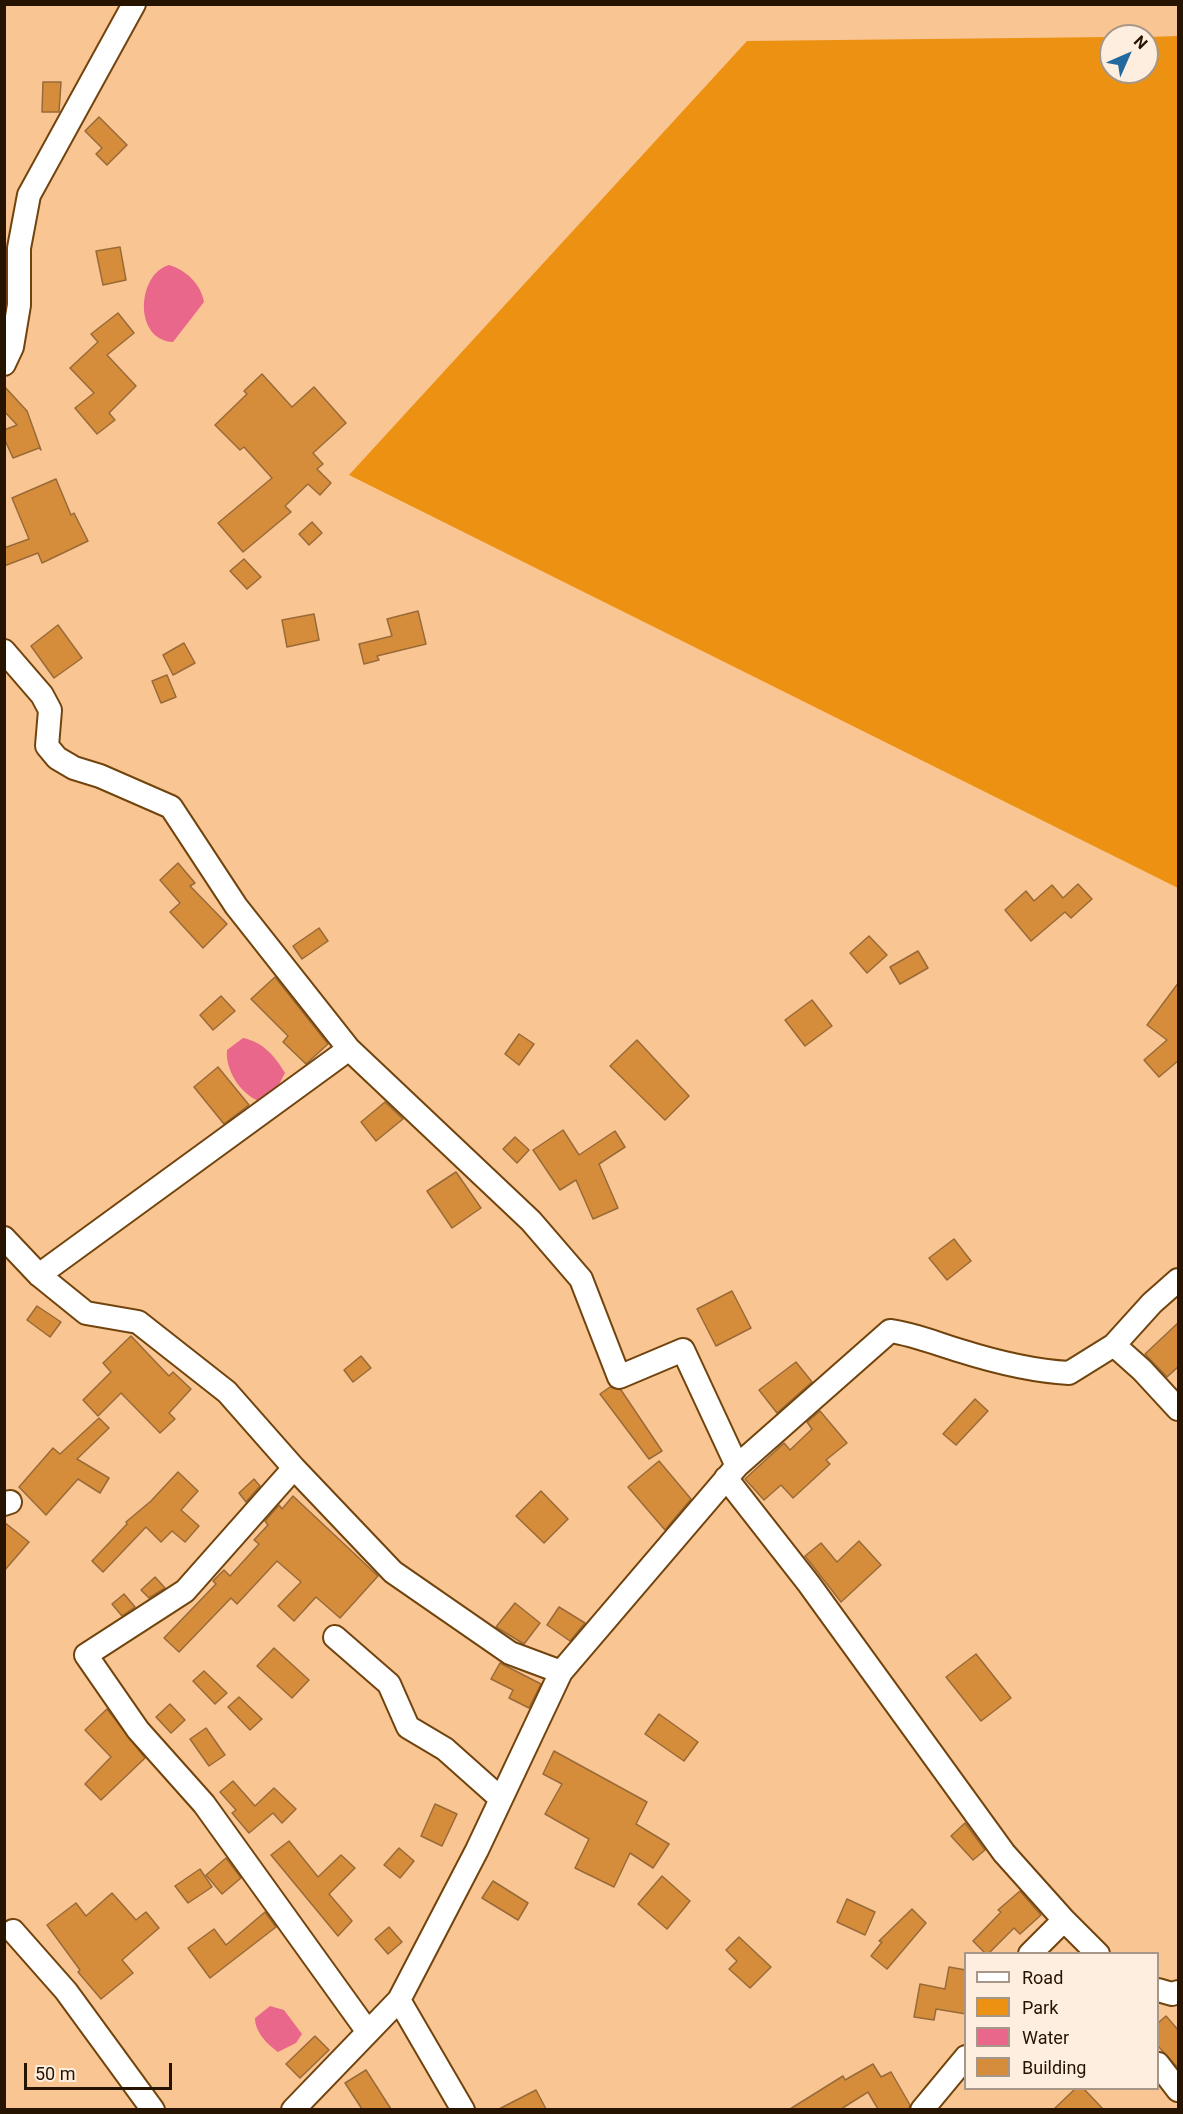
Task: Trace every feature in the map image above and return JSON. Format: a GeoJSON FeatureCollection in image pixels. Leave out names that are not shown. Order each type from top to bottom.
{"type":"FeatureCollection","features":[{"type":"Feature","properties":{"kind":"street"},"geometry":{"type":"LineString","coordinates":[[4,363],[12,347],[19,305],[19,248],[29,195],[134,4]]}},
{"type":"Feature","properties":{"kind":"street"},"geometry":{"type":"LineString","coordinates":[[4,651],[42,695],[50,710],[47,746],[57,758],[74,768],[100,776],[171,807],[236,906],[349,1049],[531,1221],[581,1279],[619,1377],[683,1350],[731,1472],[809,1584],[1004,1853],[1064,1920],[1097,1952]]}},
{"type":"Feature","properties":{"kind":"street"},"geometry":{"type":"LineString","coordinates":[[39,1275],[349,1049]]}},
{"type":"Feature","properties":{"kind":"street"},"geometry":{"type":"LineString","coordinates":[[4,1238],[39,1275],[86,1313],[138,1322],[227,1392],[294,1468],[393,1572],[510,1653],[561,1672]]}},
{"type":"Feature","properties":{"kind":"street"},"geometry":{"type":"LineString","coordinates":[[293,2109],[399,2000],[477,1850],[561,1672],[731,1472],[890,1331],[910,1333],[968,1353],[1008,1363],[1069,1373],[1114,1346],[1152,1303],[1179,1280]]}},
{"type":"Feature","properties":{"kind":"street"},"geometry":{"type":"LineString","coordinates":[[1114,1346],[1142,1370],[1179,1408]]}},
{"type":"Feature","properties":{"kind":"street"},"geometry":{"type":"LineString","coordinates":[[294,1468],[184,1591],[86,1655],[138,1730],[204,1804],[368,2032]]}},
{"type":"Feature","properties":{"kind":"street"},"geometry":{"type":"LineString","coordinates":[[335,1637],[389,1684],[408,1727],[445,1749],[500,1798]]}},
{"type":"Feature","properties":{"kind":"street"},"geometry":{"type":"LineString","coordinates":[[1031,1952],[1064,1920]]}},
{"type":"Feature","properties":{"kind":"street"},"geometry":{"type":"LineString","coordinates":[[13,1931],[66,1991],[153,2109]]}},
{"type":"Feature","properties":{"kind":"street"},"geometry":{"type":"LineString","coordinates":[[1159,1990],[1172,1994],[1179,1992]]}},
{"type":"Feature","properties":{"kind":"street"},"geometry":{"type":"LineString","coordinates":[[399,2000],[463,2109]]}},
{"type":"Feature","properties":{"kind":"street"},"geometry":{"type":"LineString","coordinates":[[922,2109],[964,2059]]}},
{"type":"Feature","properties":{"kind":"street"},"geometry":{"type":"LineString","coordinates":[[1159,2065],[1179,2090]]}},
{"type":"Feature","properties":{"kind":"green space"},"geometry":{"type":"Polygon","coordinates":[[[1178,36],[1178,888],[349,475],[747,41],[1099,37],[1099,84],[1159,84],[1159,37],[1178,36]]]}},
{"type":"Feature","properties":{"kind":"water"},"geometry":{"type":"Polygon","coordinates":[[[169,265],[181,270],[192,279],[200,289],[204,302],[173,342],[160,338],[151,330],[144,306],[150,281],[158,271],[169,265]]]}},
{"type":"Feature","properties":{"kind":"water"},"geometry":{"type":"Polygon","coordinates":[[[243,1038],[257,1043],[268,1051],[285,1073],[276,1090],[265,1103],[243,1090],[229,1067],[227,1050],[243,1038]]]}},
{"type":"Feature","properties":{"kind":"water"},"geometry":{"type":"Polygon","coordinates":[[[270,2006],[284,2010],[302,2034],[296,2043],[278,2052],[262,2037],[255,2018],[270,2006]]]}},
{"type":"Feature","properties":{"kind":"building"},"geometry":{"type":"Polygon","coordinates":[[[43,82],[61,82],[59,112],[42,112],[43,82]]]}},
{"type":"Feature","properties":{"kind":"building"},"geometry":{"type":"Polygon","coordinates":[[[99,117],[127,145],[107,165],[96,154],[102,148],[85,131],[99,117]]]}},
{"type":"Feature","properties":{"kind":"building"},"geometry":{"type":"Polygon","coordinates":[[[120,247],[126,280],[103,285],[96,251],[120,247]]]}},
{"type":"Feature","properties":{"kind":"building"},"geometry":{"type":"Polygon","coordinates":[[[118,313],[134,333],[107,355],[136,386],[109,413],[115,420],[97,434],[75,408],[94,393],[70,368],[98,342],[91,334],[118,313]]]}},
{"type":"Feature","properties":{"kind":"building"},"geometry":{"type":"Polygon","coordinates":[[[262,374],[292,407],[314,387],[346,423],[313,453],[323,464],[317,469],[331,483],[320,495],[308,484],[285,506],[291,512],[243,552],[218,523],[272,478],[244,447],[240,450],[215,425],[247,394],[244,391],[262,374]]]}},
{"type":"Feature","properties":{"kind":"building"},"geometry":{"type":"Polygon","coordinates":[[[4,386],[27,411],[41,450],[39,448],[13,458],[4,438],[4,430],[17,425],[4,411],[4,386]]]}},
{"type":"Feature","properties":{"kind":"building"},"geometry":{"type":"Polygon","coordinates":[[[56,479],[71,515],[74,513],[88,541],[42,563],[38,553],[4,566],[4,548],[29,539],[12,498],[56,479]]]}},
{"type":"Feature","properties":{"kind":"building"},"geometry":{"type":"Polygon","coordinates":[[[312,522],[322,533],[309,545],[299,534],[312,522]]]}},
{"type":"Feature","properties":{"kind":"building"},"geometry":{"type":"Polygon","coordinates":[[[244,559],[261,577],[247,589],[230,571],[244,559]]]}},
{"type":"Feature","properties":{"kind":"building"},"geometry":{"type":"Polygon","coordinates":[[[418,611],[426,644],[377,656],[379,660],[364,664],[359,644],[392,636],[387,619],[418,611]]]}},
{"type":"Feature","properties":{"kind":"building"},"geometry":{"type":"Polygon","coordinates":[[[314,614],[319,640],[287,647],[282,620],[314,614]]]}},
{"type":"Feature","properties":{"kind":"building"},"geometry":{"type":"Polygon","coordinates":[[[58,625],[82,658],[54,678],[31,646],[58,625]]]}},
{"type":"Feature","properties":{"kind":"building"},"geometry":{"type":"Polygon","coordinates":[[[184,643],[195,663],[173,675],[163,655],[184,643]]]}},
{"type":"Feature","properties":{"kind":"building"},"geometry":{"type":"Polygon","coordinates":[[[167,675],[176,697],[161,703],[152,681],[167,675]]]}},
{"type":"Feature","properties":{"kind":"building"},"geometry":{"type":"Polygon","coordinates":[[[178,863],[195,883],[190,886],[227,924],[203,948],[170,912],[180,903],[160,880],[178,863]]]}},
{"type":"Feature","properties":{"kind":"building"},"geometry":{"type":"Polygon","coordinates":[[[1078,884],[1092,899],[1071,918],[1065,912],[1031,941],[1005,910],[1026,891],[1034,901],[1052,885],[1063,898],[1078,884]]]}},
{"type":"Feature","properties":{"kind":"building"},"geometry":{"type":"Polygon","coordinates":[[[319,928],[328,941],[302,959],[293,946],[319,928]]]}},
{"type":"Feature","properties":{"kind":"building"},"geometry":{"type":"Polygon","coordinates":[[[869,936],[887,955],[867,973],[850,953],[869,936]]]}},
{"type":"Feature","properties":{"kind":"building"},"geometry":{"type":"Polygon","coordinates":[[[918,951],[928,968],[900,984],[890,967],[918,951]]]}},
{"type":"Feature","properties":{"kind":"building"},"geometry":{"type":"Polygon","coordinates":[[[275,977],[328,1044],[306,1064],[283,1042],[288,1036],[251,999],[275,977]]]}},
{"type":"Feature","properties":{"kind":"building"},"geometry":{"type":"Polygon","coordinates":[[[1179,982],[1179,1060],[1159,1077],[1144,1060],[1167,1040],[1147,1025],[1179,982]]]}},
{"type":"Feature","properties":{"kind":"building"},"geometry":{"type":"Polygon","coordinates":[[[221,996],[235,1011],[213,1030],[200,1015],[221,996]]]}},
{"type":"Feature","properties":{"kind":"building"},"geometry":{"type":"Polygon","coordinates":[[[812,1000],[832,1026],[805,1046],[785,1020],[812,1000]]]}},
{"type":"Feature","properties":{"kind":"building"},"geometry":{"type":"Polygon","coordinates":[[[519,1034],[534,1044],[519,1065],[505,1054],[519,1034]]]}},
{"type":"Feature","properties":{"kind":"building"},"geometry":{"type":"Polygon","coordinates":[[[637,1040],[689,1096],[665,1120],[610,1066],[637,1040]]]}},
{"type":"Feature","properties":{"kind":"building"},"geometry":{"type":"Polygon","coordinates":[[[218,1067],[249,1105],[224,1124],[194,1087],[218,1067]]]}},
{"type":"Feature","properties":{"kind":"building"},"geometry":{"type":"Polygon","coordinates":[[[385,1102],[403,1119],[376,1141],[361,1122],[385,1102]]]}},
{"type":"Feature","properties":{"kind":"building"},"geometry":{"type":"Polygon","coordinates":[[[563,1130],[579,1155],[615,1131],[625,1147],[599,1164],[618,1208],[593,1219],[576,1180],[560,1190],[533,1150],[563,1130]]]}},
{"type":"Feature","properties":{"kind":"building"},"geometry":{"type":"Polygon","coordinates":[[[515,1137],[529,1150],[517,1163],[503,1149],[515,1137]]]}},
{"type":"Feature","properties":{"kind":"building"},"geometry":{"type":"Polygon","coordinates":[[[456,1172],[481,1208],[452,1228],[427,1191],[456,1172]]]}},
{"type":"Feature","properties":{"kind":"building"},"geometry":{"type":"Polygon","coordinates":[[[954,1239],[971,1261],[947,1280],[929,1258],[954,1239]]]}},
{"type":"Feature","properties":{"kind":"building"},"geometry":{"type":"Polygon","coordinates":[[[732,1291],[751,1328],[716,1346],[697,1309],[732,1291]]]}},
{"type":"Feature","properties":{"kind":"building"},"geometry":{"type":"Polygon","coordinates":[[[37,1306],[61,1322],[50,1337],[27,1320],[37,1306]]]}},
{"type":"Feature","properties":{"kind":"building"},"geometry":{"type":"Polygon","coordinates":[[[1179,1322],[1179,1366],[1167,1377],[1145,1354],[1179,1322]]]}},
{"type":"Feature","properties":{"kind":"building"},"geometry":{"type":"Polygon","coordinates":[[[131,1336],[169,1376],[173,1372],[191,1389],[169,1413],[175,1419],[160,1433],[121,1393],[98,1416],[83,1400],[111,1372],[103,1363],[131,1336]]]}},
{"type":"Feature","properties":{"kind":"building"},"geometry":{"type":"Polygon","coordinates":[[[361,1356],[371,1368],[353,1382],[344,1370],[361,1356]]]}},
{"type":"Feature","properties":{"kind":"building"},"geometry":{"type":"Polygon","coordinates":[[[796,1362],[812,1382],[777,1413],[759,1390],[796,1362]]]}},
{"type":"Feature","properties":{"kind":"building"},"geometry":{"type":"Polygon","coordinates":[[[610,1387],[621,1390],[662,1451],[649,1459],[600,1394],[610,1387]]]}},
{"type":"Feature","properties":{"kind":"building"},"geometry":{"type":"Polygon","coordinates":[[[975,1399],[988,1411],[956,1445],[943,1434],[975,1399]]]}},
{"type":"Feature","properties":{"kind":"building"},"geometry":{"type":"Polygon","coordinates":[[[820,1411],[847,1443],[826,1460],[830,1464],[793,1498],[781,1485],[764,1500],[745,1479],[784,1443],[790,1450],[812,1429],[807,1422],[820,1411]]]}},
{"type":"Feature","properties":{"kind":"building"},"geometry":{"type":"Polygon","coordinates":[[[99,1418],[109,1428],[77,1459],[109,1478],[100,1493],[78,1479],[46,1515],[19,1487],[53,1448],[60,1454],[99,1418]]]}},
{"type":"Feature","properties":{"kind":"building"},"geometry":{"type":"Polygon","coordinates":[[[659,1461],[691,1499],[665,1530],[628,1487],[659,1461]]]}},
{"type":"Feature","properties":{"kind":"building"},"geometry":{"type":"Polygon","coordinates":[[[178,1472],[198,1491],[181,1510],[199,1526],[185,1542],[172,1531],[161,1542],[146,1527],[103,1572],[92,1561],[127,1524],[126,1522],[151,1501],[178,1472]]]}},
{"type":"Feature","properties":{"kind":"building"},"geometry":{"type":"Polygon","coordinates":[[[254,1479],[260,1486],[246,1502],[239,1493],[254,1479]]]}},
{"type":"Feature","properties":{"kind":"building"},"geometry":{"type":"Polygon","coordinates":[[[541,1491],[568,1519],[544,1543],[516,1516],[541,1491]]]}},
{"type":"Feature","properties":{"kind":"building"},"geometry":{"type":"Polygon","coordinates":[[[293,1496],[378,1576],[340,1618],[316,1597],[294,1621],[278,1606],[301,1582],[277,1561],[237,1604],[231,1598],[179,1652],[164,1638],[216,1584],[213,1581],[224,1570],[230,1576],[259,1544],[254,1540],[268,1525],[265,1521],[279,1505],[282,1509],[293,1496]]]}},
{"type":"Feature","properties":{"kind":"building"},"geometry":{"type":"Polygon","coordinates":[[[4,1522],[29,1542],[4,1571],[4,1522]]]}},
{"type":"Feature","properties":{"kind":"building"},"geometry":{"type":"Polygon","coordinates":[[[859,1541],[881,1565],[841,1602],[805,1556],[821,1543],[837,1562],[859,1541]]]}},
{"type":"Feature","properties":{"kind":"building"},"geometry":{"type":"Polygon","coordinates":[[[155,1577],[165,1588],[149,1598],[141,1590],[155,1577]]]}},
{"type":"Feature","properties":{"kind":"building"},"geometry":{"type":"Polygon","coordinates":[[[124,1594],[135,1607],[122,1616],[112,1604],[124,1594]]]}},
{"type":"Feature","properties":{"kind":"building"},"geometry":{"type":"Polygon","coordinates":[[[515,1603],[540,1623],[524,1644],[496,1627],[515,1603]]]}},
{"type":"Feature","properties":{"kind":"building"},"geometry":{"type":"Polygon","coordinates":[[[559,1607],[585,1623],[570,1641],[547,1625],[559,1607]]]}},
{"type":"Feature","properties":{"kind":"building"},"geometry":{"type":"Polygon","coordinates":[[[274,1648],[309,1680],[292,1698],[257,1666],[274,1648]]]}},
{"type":"Feature","properties":{"kind":"building"},"geometry":{"type":"Polygon","coordinates":[[[976,1654],[1011,1698],[981,1721],[946,1677],[976,1654]]]}},
{"type":"Feature","properties":{"kind":"building"},"geometry":{"type":"Polygon","coordinates":[[[500,1663],[541,1684],[529,1708],[509,1698],[513,1690],[491,1679],[500,1663]]]}},
{"type":"Feature","properties":{"kind":"building"},"geometry":{"type":"Polygon","coordinates":[[[204,1671],[227,1693],[215,1704],[193,1681],[204,1671]]]}},
{"type":"Feature","properties":{"kind":"building"},"geometry":{"type":"Polygon","coordinates":[[[239,1697],[262,1719],[250,1730],[228,1707],[239,1697]]]}},
{"type":"Feature","properties":{"kind":"building"},"geometry":{"type":"Polygon","coordinates":[[[170,1704],[185,1720],[171,1733],[156,1717],[170,1704]]]}},
{"type":"Feature","properties":{"kind":"building"},"geometry":{"type":"Polygon","coordinates":[[[107,1709],[145,1758],[101,1800],[85,1784],[111,1757],[85,1730],[107,1709]]]}},
{"type":"Feature","properties":{"kind":"building"},"geometry":{"type":"Polygon","coordinates":[[[659,1714],[698,1742],[684,1761],[645,1734],[659,1714]]]}},
{"type":"Feature","properties":{"kind":"building"},"geometry":{"type":"Polygon","coordinates":[[[206,1728],[225,1755],[209,1766],[190,1739],[206,1728]]]}},
{"type":"Feature","properties":{"kind":"building"},"geometry":{"type":"Polygon","coordinates":[[[554,1751],[647,1802],[636,1824],[669,1844],[653,1868],[630,1853],[614,1887],[575,1868],[589,1839],[545,1814],[562,1784],[543,1774],[554,1751]]]}},
{"type":"Feature","properties":{"kind":"building"},"geometry":{"type":"Polygon","coordinates":[[[233,1781],[255,1806],[274,1788],[296,1809],[282,1823],[273,1813],[249,1833],[232,1813],[236,1810],[220,1792],[233,1781]]]}},
{"type":"Feature","properties":{"kind":"building"},"geometry":{"type":"Polygon","coordinates":[[[435,1804],[457,1814],[442,1846],[421,1836],[435,1804]]]}},
{"type":"Feature","properties":{"kind":"building"},"geometry":{"type":"Polygon","coordinates":[[[965,1823],[985,1850],[973,1860],[951,1836],[965,1823]]]}},
{"type":"Feature","properties":{"kind":"building"},"geometry":{"type":"Polygon","coordinates":[[[289,1841],[318,1877],[341,1855],[355,1868],[329,1894],[352,1921],[338,1936],[271,1855],[289,1841]]]}},
{"type":"Feature","properties":{"kind":"building"},"geometry":{"type":"Polygon","coordinates":[[[399,1848],[414,1861],[400,1878],[384,1865],[399,1848]]]}},
{"type":"Feature","properties":{"kind":"building"},"geometry":{"type":"Polygon","coordinates":[[[226,1858],[241,1878],[222,1894],[206,1875],[226,1858]]]}},
{"type":"Feature","properties":{"kind":"building"},"geometry":{"type":"Polygon","coordinates":[[[200,1869],[212,1887],[188,1903],[175,1886],[200,1869]]]}},
{"type":"Feature","properties":{"kind":"building"},"geometry":{"type":"Polygon","coordinates":[[[662,1876],[690,1901],[667,1929],[638,1904],[662,1876]]]}},
{"type":"Feature","properties":{"kind":"building"},"geometry":{"type":"Polygon","coordinates":[[[493,1881],[528,1903],[518,1920],[482,1898],[493,1881]]]}},
{"type":"Feature","properties":{"kind":"building"},"geometry":{"type":"Polygon","coordinates":[[[1020,1891],[1041,1915],[1020,1934],[1014,1928],[990,1952],[984,1952],[973,1941],[1001,1912],[998,1910],[1020,1891]]]}},
{"type":"Feature","properties":{"kind":"building"},"geometry":{"type":"Polygon","coordinates":[[[112,1893],[136,1920],[146,1912],[159,1928],[122,1960],[133,1973],[101,1999],[78,1972],[80,1970],[47,1925],[76,1903],[86,1916],[112,1893]]]}},
{"type":"Feature","properties":{"kind":"building"},"geometry":{"type":"Polygon","coordinates":[[[847,1899],[875,1912],[865,1935],[837,1922],[847,1899]]]}},
{"type":"Feature","properties":{"kind":"building"},"geometry":{"type":"Polygon","coordinates":[[[912,1909],[926,1923],[887,1969],[871,1956],[882,1942],[879,1941],[912,1909]]]}},
{"type":"Feature","properties":{"kind":"building"},"geometry":{"type":"Polygon","coordinates":[[[265,1912],[276,1927],[210,1978],[188,1948],[214,1929],[226,1945],[265,1912]]]}},
{"type":"Feature","properties":{"kind":"building"},"geometry":{"type":"Polygon","coordinates":[[[389,1927],[402,1942],[388,1954],[375,1939],[389,1927]]]}},
{"type":"Feature","properties":{"kind":"building"},"geometry":{"type":"Polygon","coordinates":[[[739,1937],[771,1967],[750,1988],[729,1969],[737,1961],[726,1950],[739,1937]]]}},
{"type":"Feature","properties":{"kind":"building"},"geometry":{"type":"Polygon","coordinates":[[[949,1967],[964,1970],[964,2014],[936,2009],[934,2020],[914,2017],[920,1984],[945,1989],[949,1967]]]}},
{"type":"Feature","properties":{"kind":"building"},"geometry":{"type":"Polygon","coordinates":[[[1166,2016],[1179,2031],[1179,2069],[1159,2047],[1159,2022],[1166,2016]]]}},
{"type":"Feature","properties":{"kind":"building"},"geometry":{"type":"Polygon","coordinates":[[[315,2036],[329,2050],[300,2078],[286,2064],[315,2036]]]}},
{"type":"Feature","properties":{"kind":"building"},"geometry":{"type":"Polygon","coordinates":[[[873,2064],[881,2077],[891,2072],[910,2105],[909,2109],[878,2109],[868,2092],[841,2109],[790,2109],[843,2076],[845,2080],[873,2064]]]}},
{"type":"Feature","properties":{"kind":"building"},"geometry":{"type":"Polygon","coordinates":[[[366,2070],[391,2109],[362,2109],[345,2083],[366,2070]]]}},
{"type":"Feature","properties":{"kind":"building"},"geometry":{"type":"Polygon","coordinates":[[[536,2090],[546,2109],[499,2109],[536,2090]]]}},
{"type":"Feature","properties":{"kind":"building"},"geometry":{"type":"Polygon","coordinates":[[[1074,2090],[1085,2090],[1103,2109],[1054,2109],[1074,2090]]]}}]}
